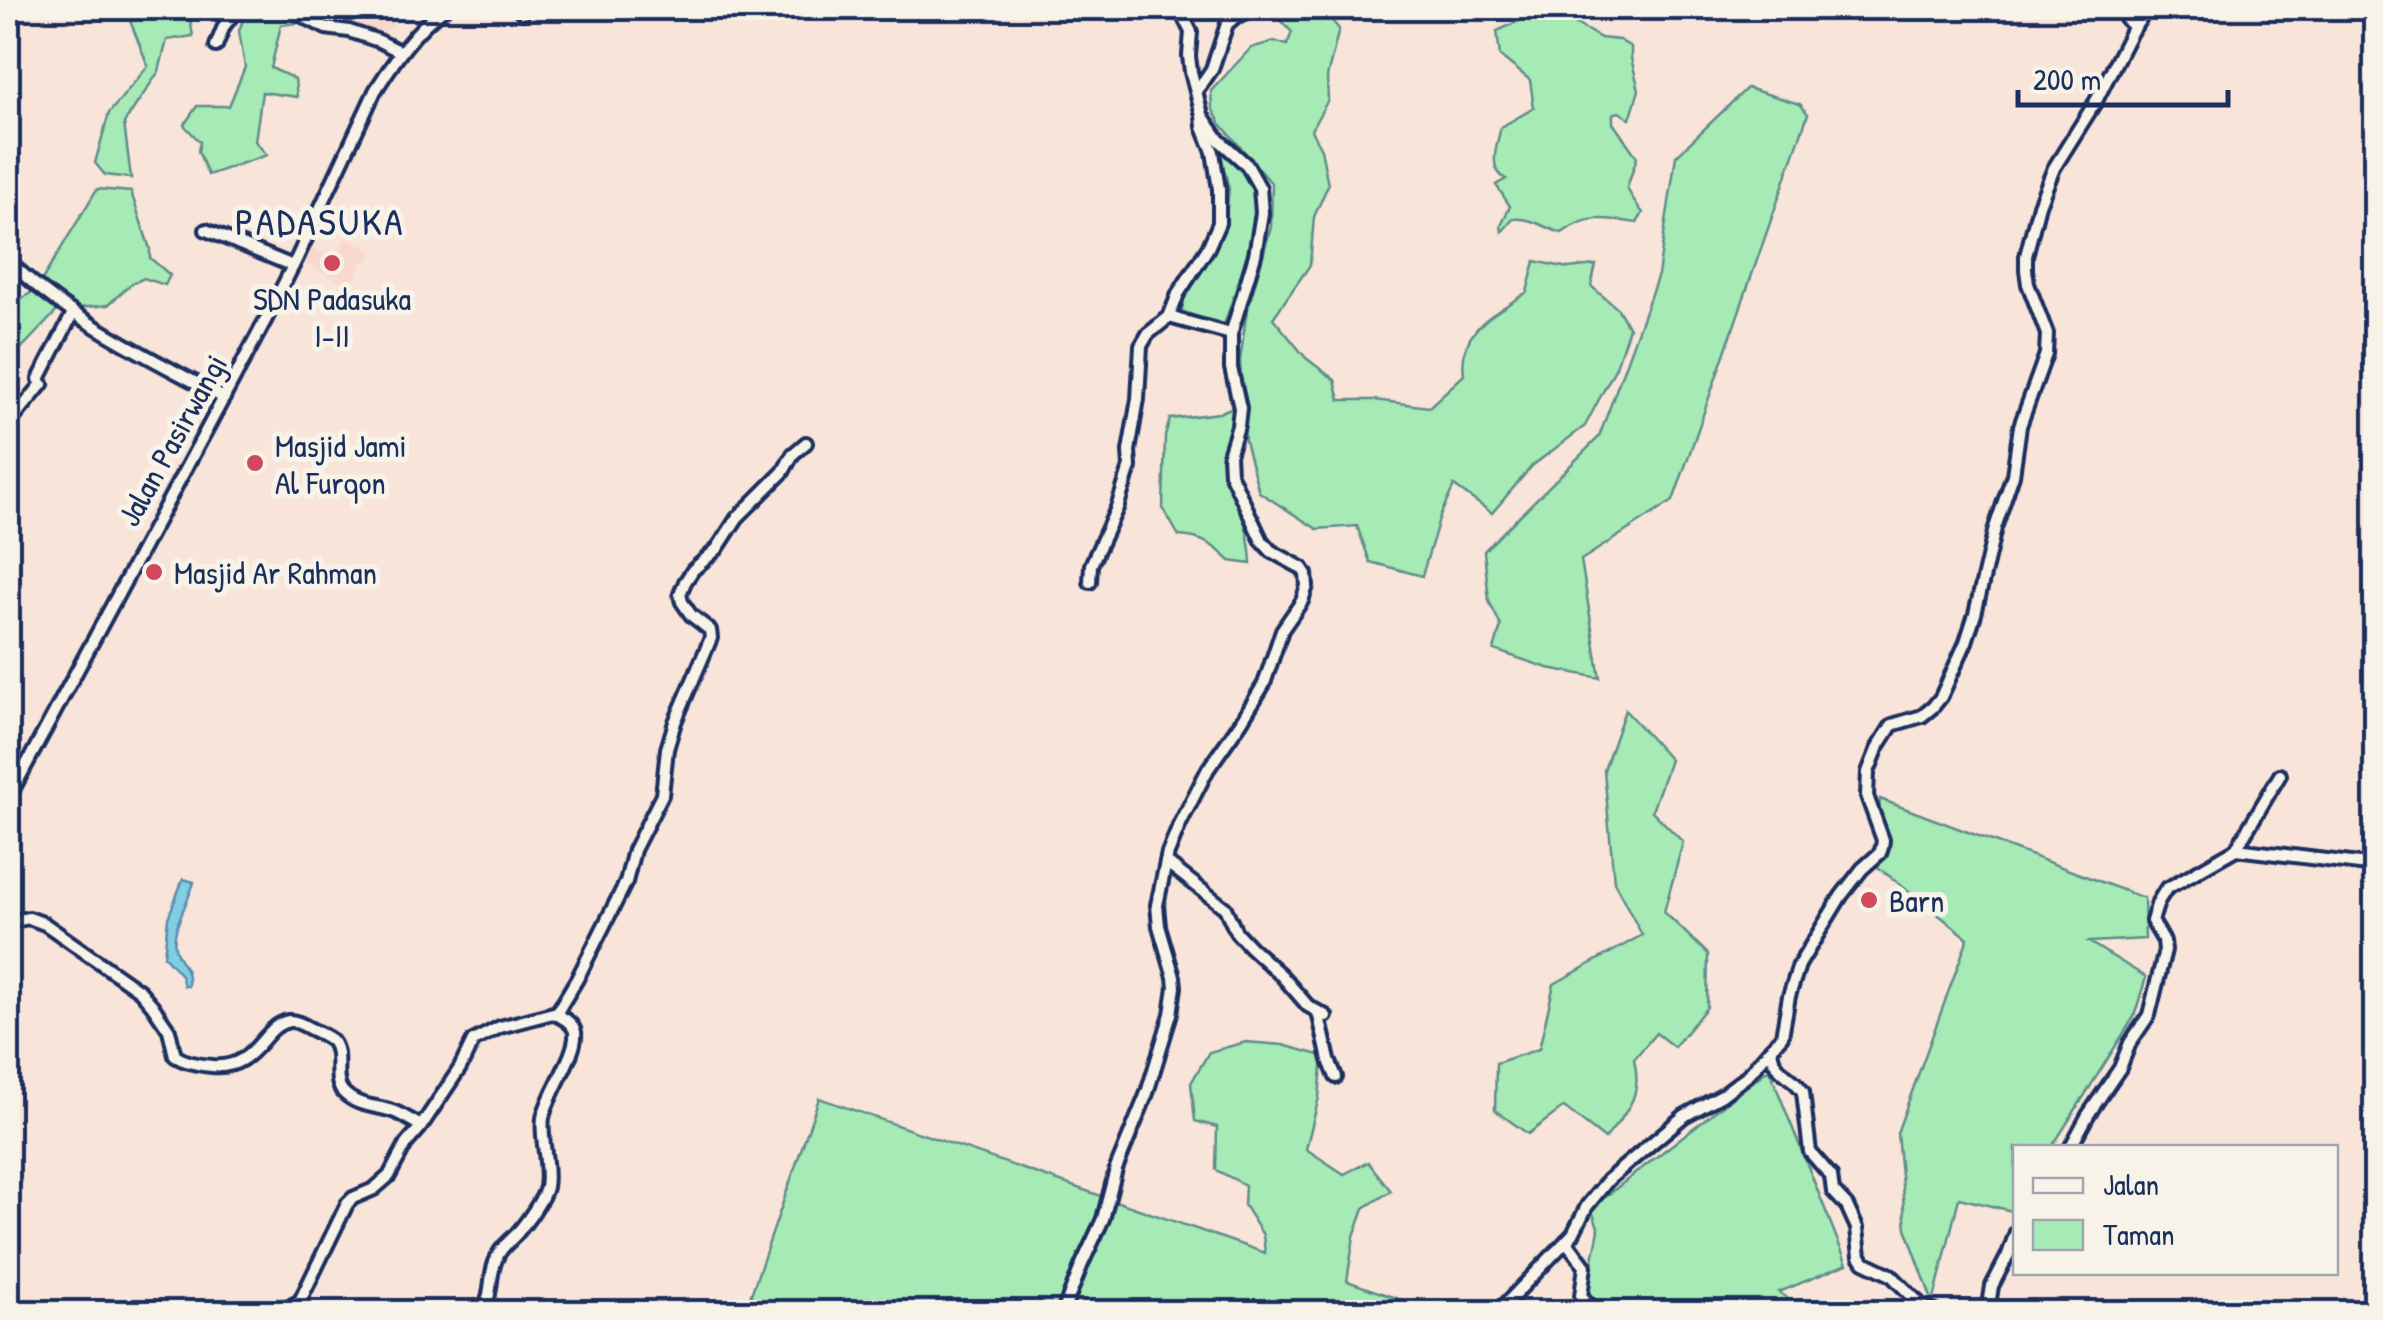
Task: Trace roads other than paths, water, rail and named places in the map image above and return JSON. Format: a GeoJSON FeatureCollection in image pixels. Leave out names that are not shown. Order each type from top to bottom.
{"type":"FeatureCollection","features":[{"type":"Feature","properties":{"kind":"street"},"geometry":{"type":"LineString","coordinates":[[216,46],[224,26],[238,8]]}},
{"type":"Feature","properties":{"kind":"street"},"geometry":{"type":"LineString","coordinates":[[287,8],[326,28],[349,31],[401,52]]}},
{"type":"Feature","properties":{"kind":"street","name":"Jalan Pasirwangi"},"geometry":{"type":"LineString","coordinates":[[8,799],[293,266],[374,92],[401,52],[445,8]]}},
{"type":"Feature","properties":{"kind":"street"},"geometry":{"type":"LineString","coordinates":[[1090,582],[1092,565],[1118,508],[1130,468],[1141,346],[1148,334],[1170,317],[1178,294],[1219,223],[1213,152],[1190,72],[1191,32],[1179,8]]}},
{"type":"Feature","properties":{"kind":"street"},"geometry":{"type":"LineString","coordinates":[[1197,90],[1212,69],[1227,24],[1261,8]]}},
{"type":"Feature","properties":{"kind":"street"},"geometry":{"type":"LineString","coordinates":[[2124,8],[2126,19],[2134,26]]}},
{"type":"Feature","properties":{"kind":"street"},"geometry":{"type":"LineString","coordinates":[[1498,1312],[1573,1234],[1586,1206],[1608,1180],[1684,1116],[1747,1076],[1782,1036],[1799,965],[1841,896],[1880,853],[1883,840],[1866,796],[1868,772],[1892,725],[1922,716],[1933,708],[1966,642],[1976,614],[1994,528],[2014,474],[2020,426],[2048,342],[2026,270],[2035,220],[2054,168],[2148,8]]}},
{"type":"Feature","properties":{"kind":"street"},"geometry":{"type":"LineString","coordinates":[[1063,1312],[1103,1219],[1116,1169],[1147,1093],[1171,1014],[1174,977],[1158,926],[1166,862],[1208,769],[1264,684],[1282,630],[1302,601],[1307,586],[1302,568],[1271,551],[1262,540],[1230,473],[1228,455],[1240,408],[1231,368],[1231,334],[1262,213],[1260,188],[1248,165],[1219,140],[1202,115]]}},
{"type":"Feature","properties":{"kind":"street"},"geometry":{"type":"LineString","coordinates":[[206,230],[293,266]]}},
{"type":"Feature","properties":{"kind":"street"},"geometry":{"type":"LineString","coordinates":[[8,260],[73,312],[224,398]]}},
{"type":"Feature","properties":{"kind":"street"},"geometry":{"type":"LineString","coordinates":[[8,425],[42,384],[40,379],[73,312]]}},
{"type":"Feature","properties":{"kind":"street"},"geometry":{"type":"LineString","coordinates":[[1170,317],[1231,334]]}},
{"type":"Feature","properties":{"kind":"street"},"geometry":{"type":"LineString","coordinates":[[556,1014],[626,882],[634,850],[662,795],[675,722],[711,638],[710,630],[691,616],[682,602],[684,582],[717,549],[738,518],[806,443]]}},
{"type":"Feature","properties":{"kind":"street"},"geometry":{"type":"LineString","coordinates":[[2072,1145],[2150,1011],[2165,950],[2164,940],[2152,922],[2160,897],[2166,889],[2236,849],[2280,775]]}},
{"type":"Feature","properties":{"kind":"street"},"geometry":{"type":"LineString","coordinates":[[2236,849],[2376,866]]}},
{"type":"Feature","properties":{"kind":"street"},"geometry":{"type":"LineString","coordinates":[[1166,862],[1225,908],[1243,940],[1308,1006],[1322,1014],[1328,1060],[1336,1076]]}},
{"type":"Feature","properties":{"kind":"street"},"geometry":{"type":"LineString","coordinates":[[8,922],[29,918],[44,924],[140,991],[162,1019],[172,1038],[175,1056],[182,1060],[204,1066],[240,1063],[278,1027],[295,1022],[335,1044],[339,1086],[345,1094],[368,1107],[394,1112],[420,1125]]}},
{"type":"Feature","properties":{"kind":"street"},"geometry":{"type":"LineString","coordinates":[[257,1312],[264,1308],[290,1308],[300,1302],[346,1204],[389,1176],[406,1144],[460,1068],[472,1040],[548,1012],[570,1023],[574,1038],[543,1119],[546,1189],[520,1230],[500,1250],[492,1269],[492,1290],[481,1312]]}},
{"type":"Feature","properties":{"kind":"street"},"geometry":{"type":"LineString","coordinates":[[1771,1046],[1774,1064],[1800,1086],[1809,1148],[1831,1176],[1832,1191],[1854,1219],[1860,1256],[1864,1262],[1891,1275],[1922,1306],[1936,1312]]}},
{"type":"Feature","properties":{"kind":"street"},"geometry":{"type":"LineString","coordinates":[[1566,1241],[1584,1266],[1581,1296],[1597,1312]]}},
{"type":"Feature","properties":{"kind":"street"},"geometry":{"type":"LineString","coordinates":[[1988,1312],[1993,1284],[2013,1241]]}},
{"type":"Feature","properties":{"kind":"water"},"geometry":{"type":"Polygon","coordinates":[[[183,879],[194,882],[174,940],[188,986],[184,986],[181,975],[164,956],[168,918],[183,879]]]}},
{"type":"Feature","properties":{"kind":"place","name":"SDN Padasuka I-II"},"geometry":{"type":"Point","coordinates":[332,263]}},
{"type":"Feature","properties":{"kind":"place","name":"Masjid Jami Al Furqon"},"geometry":{"type":"Point","coordinates":[255,463]}},
{"type":"Feature","properties":{"kind":"place","name":"Masjid Ar Rahman"},"geometry":{"type":"Point","coordinates":[154,572]}},
{"type":"Feature","properties":{"kind":"place","name":"Barn"},"geometry":{"type":"Point","coordinates":[1869,900]}},
{"type":"Feature","properties":{"kind":"district","name":"PADASUKA"},"geometry":{"type":"Point","coordinates":[320,221]}}]}
